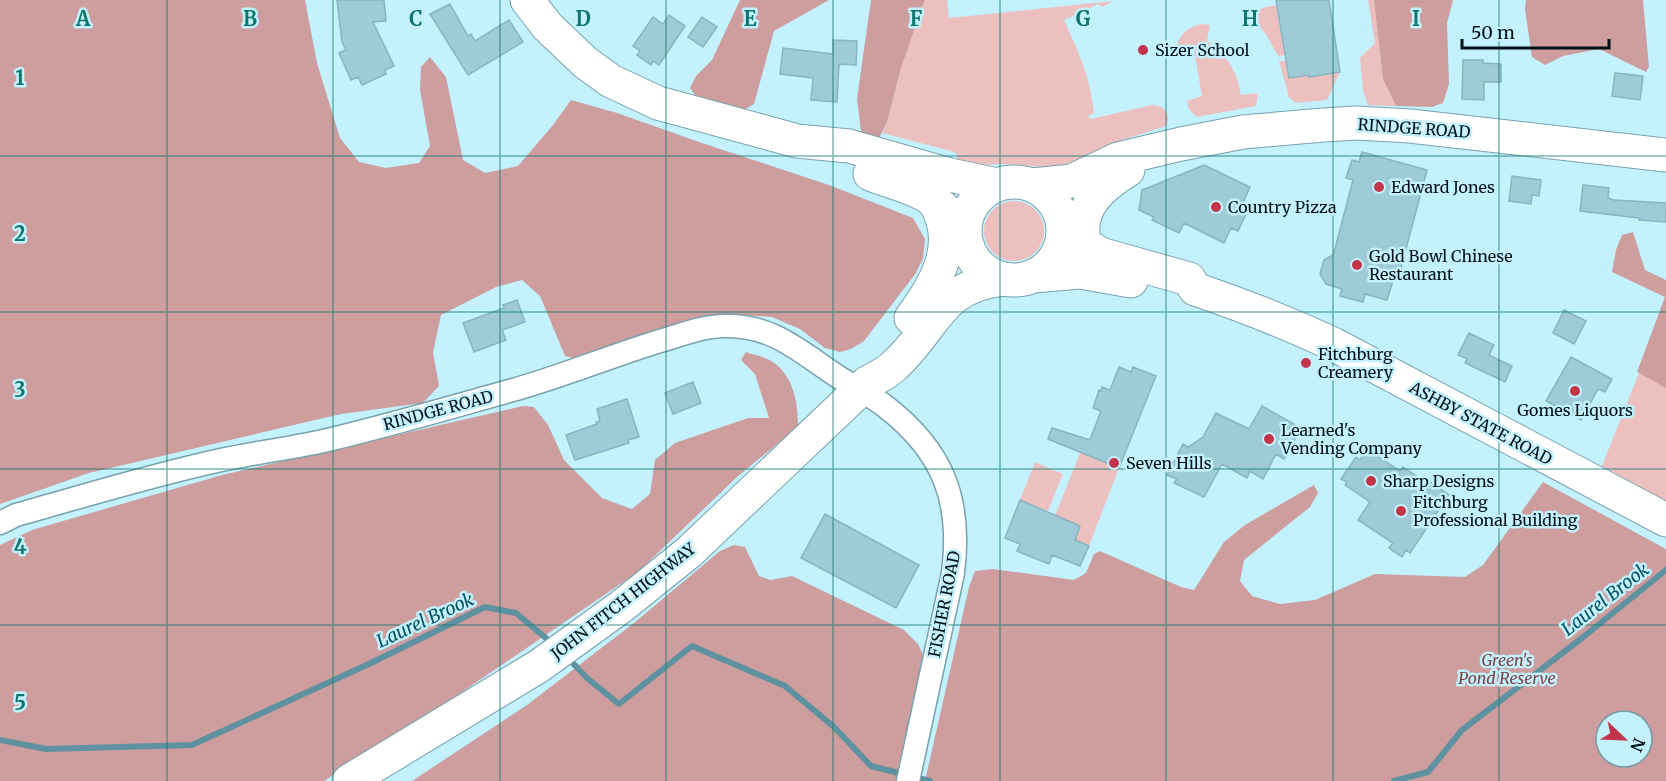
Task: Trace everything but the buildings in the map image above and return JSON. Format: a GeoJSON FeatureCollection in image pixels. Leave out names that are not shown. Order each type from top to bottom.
{"type":"FeatureCollection","features":[{"type":"Feature","properties":{"kind":"main road"},"geometry":{"type":"LineString","coordinates":[[527,0],[548,27],[586,63],[633,93],[686,112],[797,141],[849,146],[950,175],[997,185],[1015,182],[1033,185],[1048,195],[1075,224],[1049,265],[1018,277],[987,271],[974,257],[966,231],[933,200],[913,189],[856,169],[797,141]]}},
{"type":"Feature","properties":{"kind":"main road","name":"RINDGE ROAD"},"geometry":{"type":"LineString","coordinates":[[1033,185],[1072,181],[1118,159],[1243,132],[1358,123],[1410,126],[1666,154]]}},
{"type":"Feature","properties":{"kind":"main road","name":"RINDGE ROAD"},"geometry":{"type":"LineString","coordinates":[[1075,224],[1111,181],[1164,150]]}},
{"type":"Feature","properties":{"kind":"main road"},"geometry":{"type":"LineString","coordinates":[[966,231],[981,195],[997,185]]}},
{"type":"Feature","properties":{"kind":"main road","name":"JOHN FITCH HIGHWAY"},"geometry":{"type":"LineString","coordinates":[[933,200],[943,219],[947,239],[943,262],[936,280]]}},
{"type":"Feature","properties":{"kind":"main road","name":"ASHBY STATE ROAD"},"geometry":{"type":"LineString","coordinates":[[1075,224],[1100,254],[1189,279],[1195,289],[1265,314],[1333,345],[1666,520]]}},
{"type":"Feature","properties":{"kind":"main road","name":"JOHN FITCH HIGHWAY"},"geometry":{"type":"LineString","coordinates":[[864,387],[882,354],[922,303],[966,231]]}},
{"type":"Feature","properties":{"kind":"main road","name":"ASHBY STATE ROAD"},"geometry":{"type":"LineString","coordinates":[[1018,277],[1062,272],[1093,273],[1185,296],[1195,289]]}},
{"type":"Feature","properties":{"kind":"main road","name":"JOHN FITCH HIGHWAY"},"geometry":{"type":"LineString","coordinates":[[349,781],[538,666],[622,606],[689,552],[864,387],[893,367],[944,305],[975,284],[988,280],[1018,277]]}},
{"type":"Feature","properties":{"kind":"street","name":"RINDGE ROAD"},"geometry":{"type":"LineString","coordinates":[[0,522],[16,515],[143,479],[220,460],[319,442],[449,408],[538,383],[604,358],[697,330],[724,326],[748,327],[766,332],[792,344],[838,377],[864,387]]}},
{"type":"Feature","properties":{"kind":"street","name":"FISHER ROAD"},"geometry":{"type":"LineString","coordinates":[[864,387],[922,442],[947,482],[953,502],[956,546],[953,573],[908,781]]}},
{"type":"Feature","properties":{"kind":"shaded area"},"geometry":{"type":"Polygon","coordinates":[[[925,0],[947,0],[949,18],[1114,1],[1102,7],[1098,4],[1064,20],[1079,54],[1090,88],[1094,113],[1088,116],[1091,119],[1156,105],[1166,111],[1168,122],[1166,126],[1110,144],[1074,164],[1043,167],[1007,164],[979,165],[956,160],[957,154],[951,151],[882,133],[901,68],[925,0]]]}},
{"type":"Feature","properties":{"kind":"shaded area"},"geometry":{"type":"Polygon","coordinates":[[[1368,0],[1374,0],[1383,79],[1396,106],[1368,105],[1363,91],[1360,58],[1375,43],[1368,0]]]}},
{"type":"Feature","properties":{"kind":"shaded area"},"geometry":{"type":"Polygon","coordinates":[[[1276,5],[1285,55],[1278,56],[1253,17],[1262,8],[1276,5]]]}},
{"type":"Feature","properties":{"kind":"shaded area"},"geometry":{"type":"Polygon","coordinates":[[[1201,24],[1210,25],[1207,41],[1230,64],[1237,78],[1241,95],[1258,93],[1256,106],[1197,117],[1189,109],[1187,101],[1202,96],[1194,50],[1177,53],[1175,50],[1184,33],[1201,24]]]}},
{"type":"Feature","properties":{"kind":"shaded area"},"geometry":{"type":"Polygon","coordinates":[[[1279,61],[1286,61],[1289,78],[1340,72],[1327,100],[1295,103],[1289,97],[1279,61]]]}},
{"type":"Feature","properties":{"kind":"shaded area"},"geometry":{"type":"Polygon","coordinates":[[[1014,201],[1031,206],[1039,214],[1044,231],[1039,248],[1031,256],[1014,261],[997,256],[989,248],[984,231],[989,214],[997,206],[1014,201]]]}},
{"type":"Feature","properties":{"kind":"shaded area"},"geometry":{"type":"Polygon","coordinates":[[[1666,305],[1666,501],[1602,466],[1666,305]]]}},
{"type":"Feature","properties":{"kind":"shaded area"},"geometry":{"type":"Polygon","coordinates":[[[1082,448],[1096,459],[1119,468],[1089,546],[1074,540],[1080,526],[1055,516],[1082,448]]]}},
{"type":"Feature","properties":{"kind":"shaded area"},"geometry":{"type":"Polygon","coordinates":[[[1035,462],[1063,474],[1048,511],[1020,500],[1035,462]]]}},
{"type":"Feature","properties":{"kind":"green space"},"geometry":{"type":"Polygon","coordinates":[[[0,0],[305,0],[317,63],[340,138],[359,162],[386,168],[419,163],[430,146],[420,90],[421,67],[430,57],[446,77],[463,160],[485,173],[518,166],[571,100],[617,113],[829,185],[913,218],[925,239],[923,258],[916,273],[864,341],[851,349],[840,352],[825,348],[800,329],[772,317],[727,314],[653,333],[580,360],[565,356],[540,296],[522,280],[496,287],[441,315],[433,352],[439,386],[423,403],[341,414],[89,473],[0,504],[0,0]]]}},
{"type":"Feature","properties":{"kind":"green space"},"geometry":{"type":"Polygon","coordinates":[[[740,0],[829,0],[774,31],[754,104],[739,113],[697,98],[690,88],[696,76],[712,60],[740,0]]]}},
{"type":"Feature","properties":{"kind":"green space"},"geometry":{"type":"Polygon","coordinates":[[[871,0],[925,0],[901,68],[887,122],[876,144],[862,139],[857,99],[871,0]]]}},
{"type":"Feature","properties":{"kind":"green space"},"geometry":{"type":"Polygon","coordinates":[[[1374,0],[1453,0],[1447,23],[1449,84],[1443,103],[1432,107],[1396,106],[1383,79],[1374,0]]]}},
{"type":"Feature","properties":{"kind":"green space"},"geometry":{"type":"Polygon","coordinates":[[[1526,0],[1643,0],[1649,67],[1646,72],[1599,49],[1563,56],[1545,65],[1532,57],[1525,9],[1526,0]]]}},
{"type":"Feature","properties":{"kind":"green space"},"geometry":{"type":"Polygon","coordinates":[[[1633,232],[1645,270],[1666,280],[1666,388],[1637,372],[1665,297],[1612,272],[1616,250],[1622,235],[1633,232]]]}},
{"type":"Feature","properties":{"kind":"green space"},"geometry":{"type":"Polygon","coordinates":[[[746,352],[770,360],[786,375],[796,400],[798,427],[737,477],[638,572],[440,707],[324,781],[0,781],[0,545],[32,530],[222,475],[523,406],[534,407],[548,425],[564,460],[602,498],[632,509],[650,494],[655,460],[675,443],[748,418],[769,418],[755,374],[741,360],[746,352]]]}},
{"type":"Feature","properties":{"kind":"green space","name":"Green's Pond Reserve"},"geometry":{"type":"Polygon","coordinates":[[[1543,482],[1666,549],[1666,781],[925,781],[969,587],[975,571],[993,569],[1074,580],[1086,573],[1094,554],[1100,551],[1181,587],[1194,590],[1224,542],[1245,525],[1314,485],[1318,493],[1310,507],[1244,560],[1240,581],[1252,596],[1280,604],[1315,600],[1375,574],[1465,577],[1483,565],[1543,482]]]}},
{"type":"Feature","properties":{"kind":"green space"},"geometry":{"type":"Polygon","coordinates":[[[734,545],[745,547],[759,576],[770,580],[792,576],[904,630],[918,644],[925,659],[897,781],[412,781],[527,705],[634,623],[720,551],[734,545]]]}},
{"type":"Feature","properties":{"kind":"waterway","name":"Laurel Brook"},"geometry":{"type":"LineString","coordinates":[[1394,781],[1428,772],[1462,730],[1666,570]]}},
{"type":"Feature","properties":{"kind":"waterway","name":"Laurel Brook"},"geometry":{"type":"LineString","coordinates":[[0,740],[46,749],[192,745],[371,663],[485,607],[516,613],[553,644]]}},
{"type":"Feature","properties":{"kind":"waterway","name":"Laurel Brook"},"geometry":{"type":"LineString","coordinates":[[567,657],[587,678],[619,704],[692,646],[785,686],[834,727],[871,766],[930,781]]}},
{"type":"Feature","properties":{"kind":"place","name":"Sizer School"},"geometry":{"type":"Point","coordinates":[1143,50]}},
{"type":"Feature","properties":{"kind":"place","name":"Edward Jones"},"geometry":{"type":"Point","coordinates":[1379,187]}},
{"type":"Feature","properties":{"kind":"place","name":"Country Pizza"},"geometry":{"type":"Point","coordinates":[1216,207]}},
{"type":"Feature","properties":{"kind":"place","name":"Gold Bowl Chinese Restaurant"},"geometry":{"type":"Point","coordinates":[1357,265]}},
{"type":"Feature","properties":{"kind":"place","name":"Fitchburg Creamery"},"geometry":{"type":"Point","coordinates":[1306,363]}},
{"type":"Feature","properties":{"kind":"place","name":"Gomes Liquors"},"geometry":{"type":"Point","coordinates":[1575,391]}},
{"type":"Feature","properties":{"kind":"place","name":"Learned's Vending Company"},"geometry":{"type":"Point","coordinates":[1269,439]}},
{"type":"Feature","properties":{"kind":"place","name":"Seven Hills"},"geometry":{"type":"Point","coordinates":[1114,463]}},
{"type":"Feature","properties":{"kind":"place","name":"Sharp Designs"},"geometry":{"type":"Point","coordinates":[1371,481]}},
{"type":"Feature","properties":{"kind":"place","name":"Fitchburg Professional Building"},"geometry":{"type":"Point","coordinates":[1401,511]}}]}
